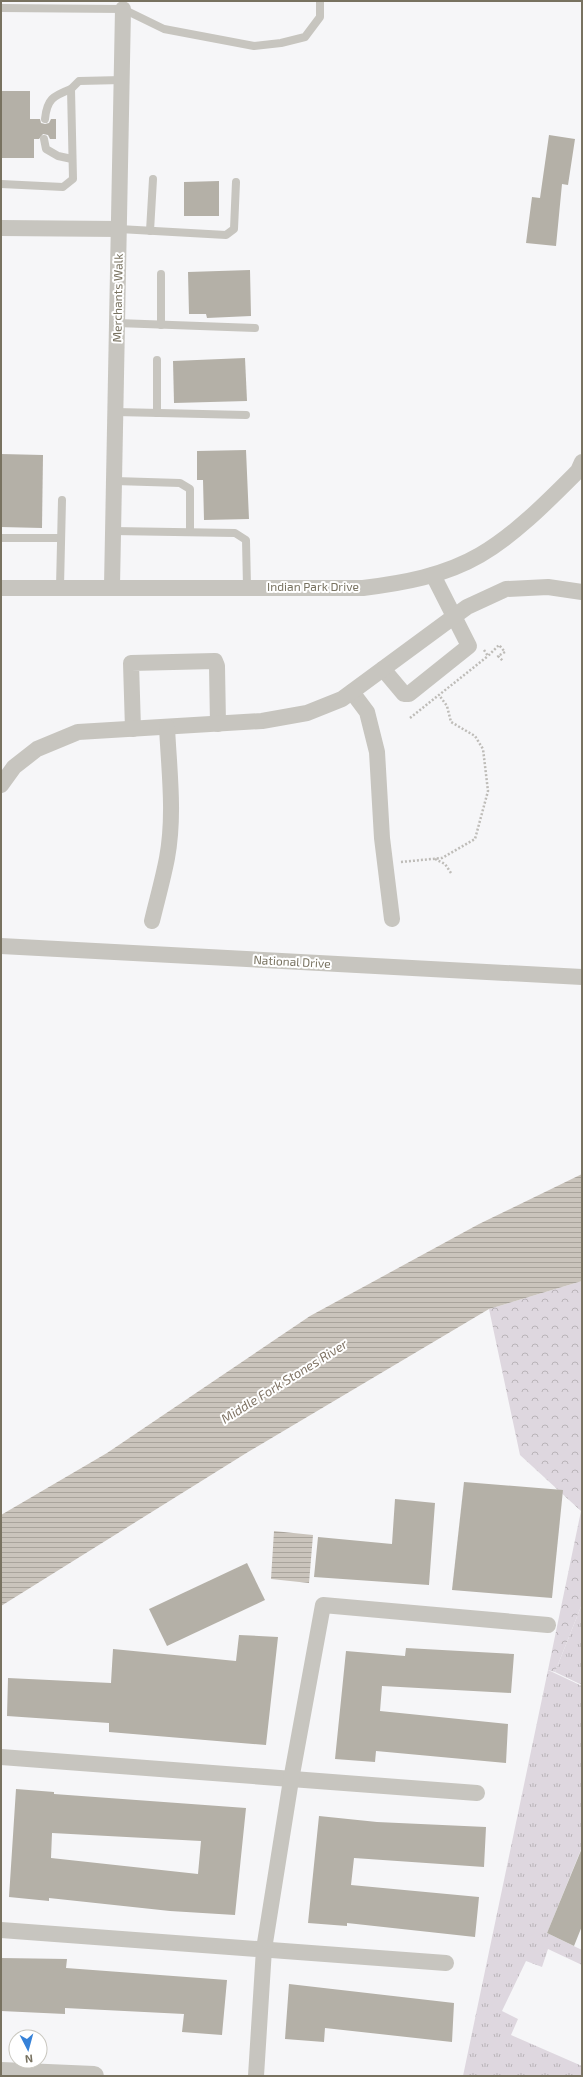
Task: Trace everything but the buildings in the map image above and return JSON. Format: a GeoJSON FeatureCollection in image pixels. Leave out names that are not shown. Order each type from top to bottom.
{"type":"FeatureCollection","features":[{"type":"Feature","properties":{"kind":"street","name":"Merchants Walk"},"geometry":{"type":"LineString","coordinates":[[112,586],[122,80],[121,5]]}},
{"type":"Feature","properties":{"kind":"street"},"geometry":{"type":"LineString","coordinates":[[1,228],[119,229]]}},
{"type":"Feature","properties":{"kind":"street","name":"Indian Park Drive"},"geometry":{"type":"LineString","coordinates":[[1,588],[112,586],[363,588],[398,584],[433,576],[480,555],[533,516],[578,471],[582,462]]}},
{"type":"Feature","properties":{"kind":"street"},"geometry":{"type":"LineString","coordinates":[[383,669],[404,694],[409,694],[468,646],[433,576]]}},
{"type":"Feature","properties":{"kind":"street"},"geometry":{"type":"LineString","coordinates":[[1,785],[14,767],[37,749],[78,732],[262,721],[307,713],[342,699],[467,607],[506,589],[548,587],[582,592]]}},
{"type":"Feature","properties":{"kind":"street"},"geometry":{"type":"LineString","coordinates":[[133,729],[131,663],[214,661],[217,666],[218,724]]}},
{"type":"Feature","properties":{"kind":"street"},"geometry":{"type":"LineString","coordinates":[[352,692],[367,712],[377,752],[385,862],[392,919]]}},
{"type":"Feature","properties":{"kind":"street"},"geometry":{"type":"LineString","coordinates":[[152,921],[167,859],[170,833],[171,805],[167,727]]}},
{"type":"Feature","properties":{"kind":"street","name":"National Drive"},"geometry":{"type":"LineString","coordinates":[[1,946],[582,977]]}},
{"type":"Feature","properties":{"kind":"street"},"geometry":{"type":"LineString","coordinates":[[256,2076],[264,1949],[291,1780],[322,1605],[548,1625]]}},
{"type":"Feature","properties":{"kind":"street"},"geometry":{"type":"LineString","coordinates":[[1,1757],[477,1793]]}},
{"type":"Feature","properties":{"kind":"street"},"geometry":{"type":"LineString","coordinates":[[1,1930],[446,1963]]}},
{"type":"Feature","properties":{"kind":"street"},"geometry":{"type":"LineString","coordinates":[[1,2072],[94,2076]]}},
{"type":"Feature","properties":{"kind":"lane"},"geometry":{"type":"LineString","coordinates":[[1,8],[39,5],[121,5],[164,28],[254,46],[281,43],[305,37],[320,17],[320,1]]}},
{"type":"Feature","properties":{"kind":"lane"},"geometry":{"type":"LineString","coordinates":[[44,118],[47,104],[58,94],[71,89],[79,81],[122,80]]}},
{"type":"Feature","properties":{"kind":"lane"},"geometry":{"type":"LineString","coordinates":[[1,184],[62,187],[73,179],[71,89]]}},
{"type":"Feature","properties":{"kind":"lane"},"geometry":{"type":"LineString","coordinates":[[44,139],[46,149],[58,156],[72,159]]}},
{"type":"Feature","properties":{"kind":"lane"},"geometry":{"type":"LineString","coordinates":[[150,231],[153,179]]}},
{"type":"Feature","properties":{"kind":"lane"},"geometry":{"type":"LineString","coordinates":[[119,229],[226,235],[234,229],[236,182]]}},
{"type":"Feature","properties":{"kind":"lane"},"geometry":{"type":"LineString","coordinates":[[161,274],[161,325]]}},
{"type":"Feature","properties":{"kind":"lane"},"geometry":{"type":"LineString","coordinates":[[117,324],[255,328]]}},
{"type":"Feature","properties":{"kind":"lane"},"geometry":{"type":"LineString","coordinates":[[157,360],[157,413]]}},
{"type":"Feature","properties":{"kind":"lane"},"geometry":{"type":"LineString","coordinates":[[116,412],[246,415]]}},
{"type":"Feature","properties":{"kind":"lane"},"geometry":{"type":"LineString","coordinates":[[114,481],[180,483],[190,488],[190,532]]}},
{"type":"Feature","properties":{"kind":"lane"},"geometry":{"type":"LineString","coordinates":[[60,587],[62,500]]}},
{"type":"Feature","properties":{"kind":"lane"},"geometry":{"type":"LineString","coordinates":[[113,531],[235,533],[246,540],[247,587]]}},
{"type":"Feature","properties":{"kind":"lane"},"geometry":{"type":"LineString","coordinates":[[1,538],[61,538]]}},
{"type":"Feature","properties":{"kind":"path"},"geometry":{"type":"LineString","coordinates":[[468,646],[480,644],[488,656]]}},
{"type":"Feature","properties":{"kind":"path"},"geometry":{"type":"LineString","coordinates":[[410,718],[499,646],[505,652],[498,656],[503,662]]}},
{"type":"Feature","properties":{"kind":"path"},"geometry":{"type":"LineString","coordinates":[[385,862],[442,858],[475,839],[488,791],[483,749],[475,736],[451,722],[447,706],[439,695]]}},
{"type":"Feature","properties":{"kind":"path"},"geometry":{"type":"LineString","coordinates":[[435,859],[445,864],[451,873]]}},
{"type":"Feature","properties":{"kind":"green space"},"geometry":{"type":"Polygon","coordinates":[[[582,1281],[582,1604],[555,1672],[548,1670],[581,1511],[520,1455],[489,1309],[582,1281]]]}},
{"type":"Feature","properties":{"kind":"green space"},"geometry":{"type":"Polygon","coordinates":[[[582,1604],[582,1685],[555,1672],[582,1604]]]}},
{"type":"Feature","properties":{"kind":"green space"},"geometry":{"type":"Polygon","coordinates":[[[548,1670],[582,1686],[582,1847],[547,1933],[582,1950],[582,1965],[548,1949],[542,1967],[526,1961],[502,2011],[518,2019],[511,2035],[582,2066],[582,2076],[463,2076],[548,1670]]]}},
{"type":"Feature","properties":{"kind":"water","name":"Middle Fork Stones River"},"geometry":{"type":"Polygon","coordinates":[[[582,1174],[582,1281],[489,1309],[248,1452],[1,1606],[1,1515],[107,1453],[310,1316],[479,1224],[582,1174]]]}},
{"type":"Feature","properties":{"kind":"water"},"geometry":{"type":"Polygon","coordinates":[[[274,1531],[313,1535],[309,1583],[271,1579],[274,1531]]]}}]}
